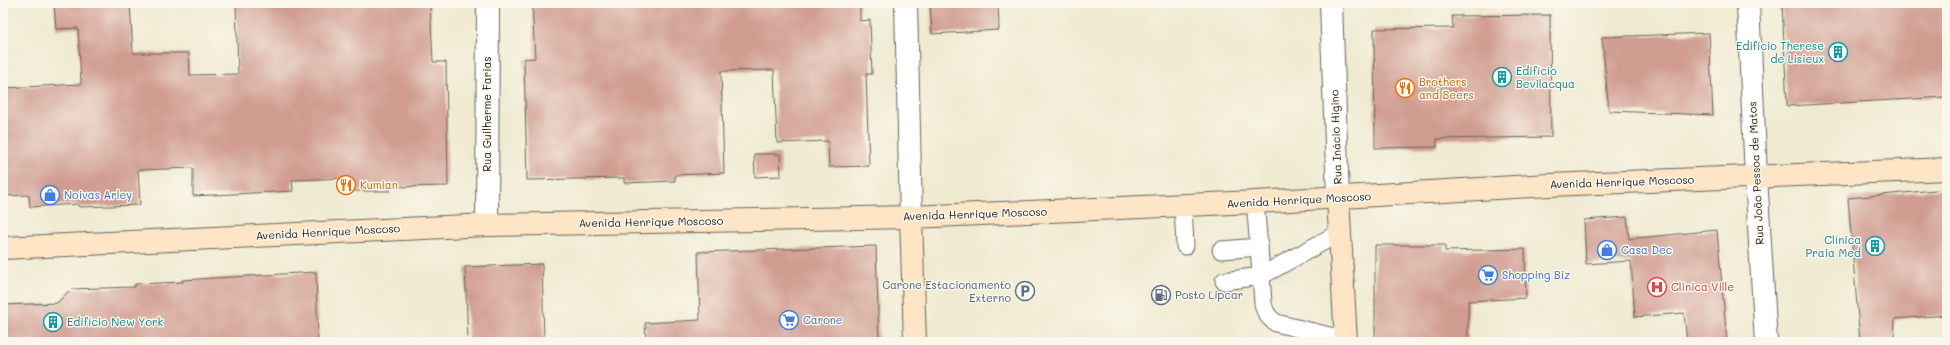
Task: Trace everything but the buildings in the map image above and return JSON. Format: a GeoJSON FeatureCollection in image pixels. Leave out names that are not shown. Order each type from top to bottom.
{"type":"FeatureCollection","features":[{"type":"Feature","properties":{"kind":"main road","name":"Avenida Henrique Moscoso"},"geometry":{"type":"LineString","coordinates":[[3,248],[487,225],[911,217],[1338,198],[1548,185],[1947,170]]}},
{"type":"Feature","properties":{"kind":"main road","name":"Rua Inácio Higino"},"geometry":{"type":"LineString","coordinates":[[1338,198],[1346,341]]}},
{"type":"Feature","properties":{"kind":"main road"},"geometry":{"type":"LineString","coordinates":[[911,217],[915,342]]}},
{"type":"Feature","properties":{"kind":"street","name":"Rua Guilherme Farias"},"geometry":{"type":"LineString","coordinates":[[487,225],[488,3]]}},
{"type":"Feature","properties":{"kind":"street"},"geometry":{"type":"LineString","coordinates":[[906,3],[911,217]]}},
{"type":"Feature","properties":{"kind":"street","name":"Rua Inácio Higino"},"geometry":{"type":"LineString","coordinates":[[1331,3],[1338,198]]}},
{"type":"Feature","properties":{"kind":"street","name":"Rua João Pessoa de Matos"},"geometry":{"type":"LineString","coordinates":[[1748,3],[1756,177],[1766,342]]}},
{"type":"Feature","properties":{"kind":"lane"},"geometry":{"type":"LineString","coordinates":[[1255,202],[1264,312],[1268,318],[1276,323],[1346,341]]}},
{"type":"Feature","properties":{"kind":"lane"},"geometry":{"type":"LineString","coordinates":[[1182,204],[1185,246]]}},
{"type":"Feature","properties":{"kind":"lane"},"geometry":{"type":"LineString","coordinates":[[1224,281],[1261,276],[1340,233]]}},
{"type":"Feature","properties":{"kind":"lane"},"geometry":{"type":"LineString","coordinates":[[1221,250],[1259,247]]}},
{"type":"Feature","properties":{"kind":"green space"},"geometry":{"type":"Polygon","coordinates":[[[1546,3],[1595,3],[1595,4],[1546,6],[1546,3]]]}},
{"type":"Feature","properties":{"kind":"place","name":"Edifício Therese de Lisieux"},"geometry":{"type":"Point","coordinates":[1838,52]}},
{"type":"Feature","properties":{"kind":"place","name":"Edifício Bevilacqua"},"geometry":{"type":"Point","coordinates":[1502,77]}},
{"type":"Feature","properties":{"kind":"place","name":"Brothers and Beers"},"geometry":{"type":"Point","coordinates":[1405,88]}},
{"type":"Feature","properties":{"kind":"place","name":"Kumian"},"geometry":{"type":"Point","coordinates":[346,185]}},
{"type":"Feature","properties":{"kind":"place","name":"Noivas Arley"},"geometry":{"type":"Point","coordinates":[50,195]}},
{"type":"Feature","properties":{"kind":"place","name":"Clínica Praia Med"},"geometry":{"type":"Point","coordinates":[1875,246]}},
{"type":"Feature","properties":{"kind":"place","name":"Casa Dec"},"geometry":{"type":"Point","coordinates":[1607,250]}},
{"type":"Feature","properties":{"kind":"place","name":"Shopping Biz"},"geometry":{"type":"Point","coordinates":[1488,275]}},
{"type":"Feature","properties":{"kind":"place","name":"Clínica Ville"},"geometry":{"type":"Point","coordinates":[1657,287]}},
{"type":"Feature","properties":{"kind":"place","name":"Carone Estacionamento Externo"},"geometry":{"type":"Point","coordinates":[1025,291]}},
{"type":"Feature","properties":{"kind":"place","name":"Posto Lipcar"},"geometry":{"type":"Point","coordinates":[1161,295]}},
{"type":"Feature","properties":{"kind":"place","name":"Carone"},"geometry":{"type":"Point","coordinates":[789,320]}},
{"type":"Feature","properties":{"kind":"place","name":"Edifício New York"},"geometry":{"type":"Point","coordinates":[53,322]}}]}
